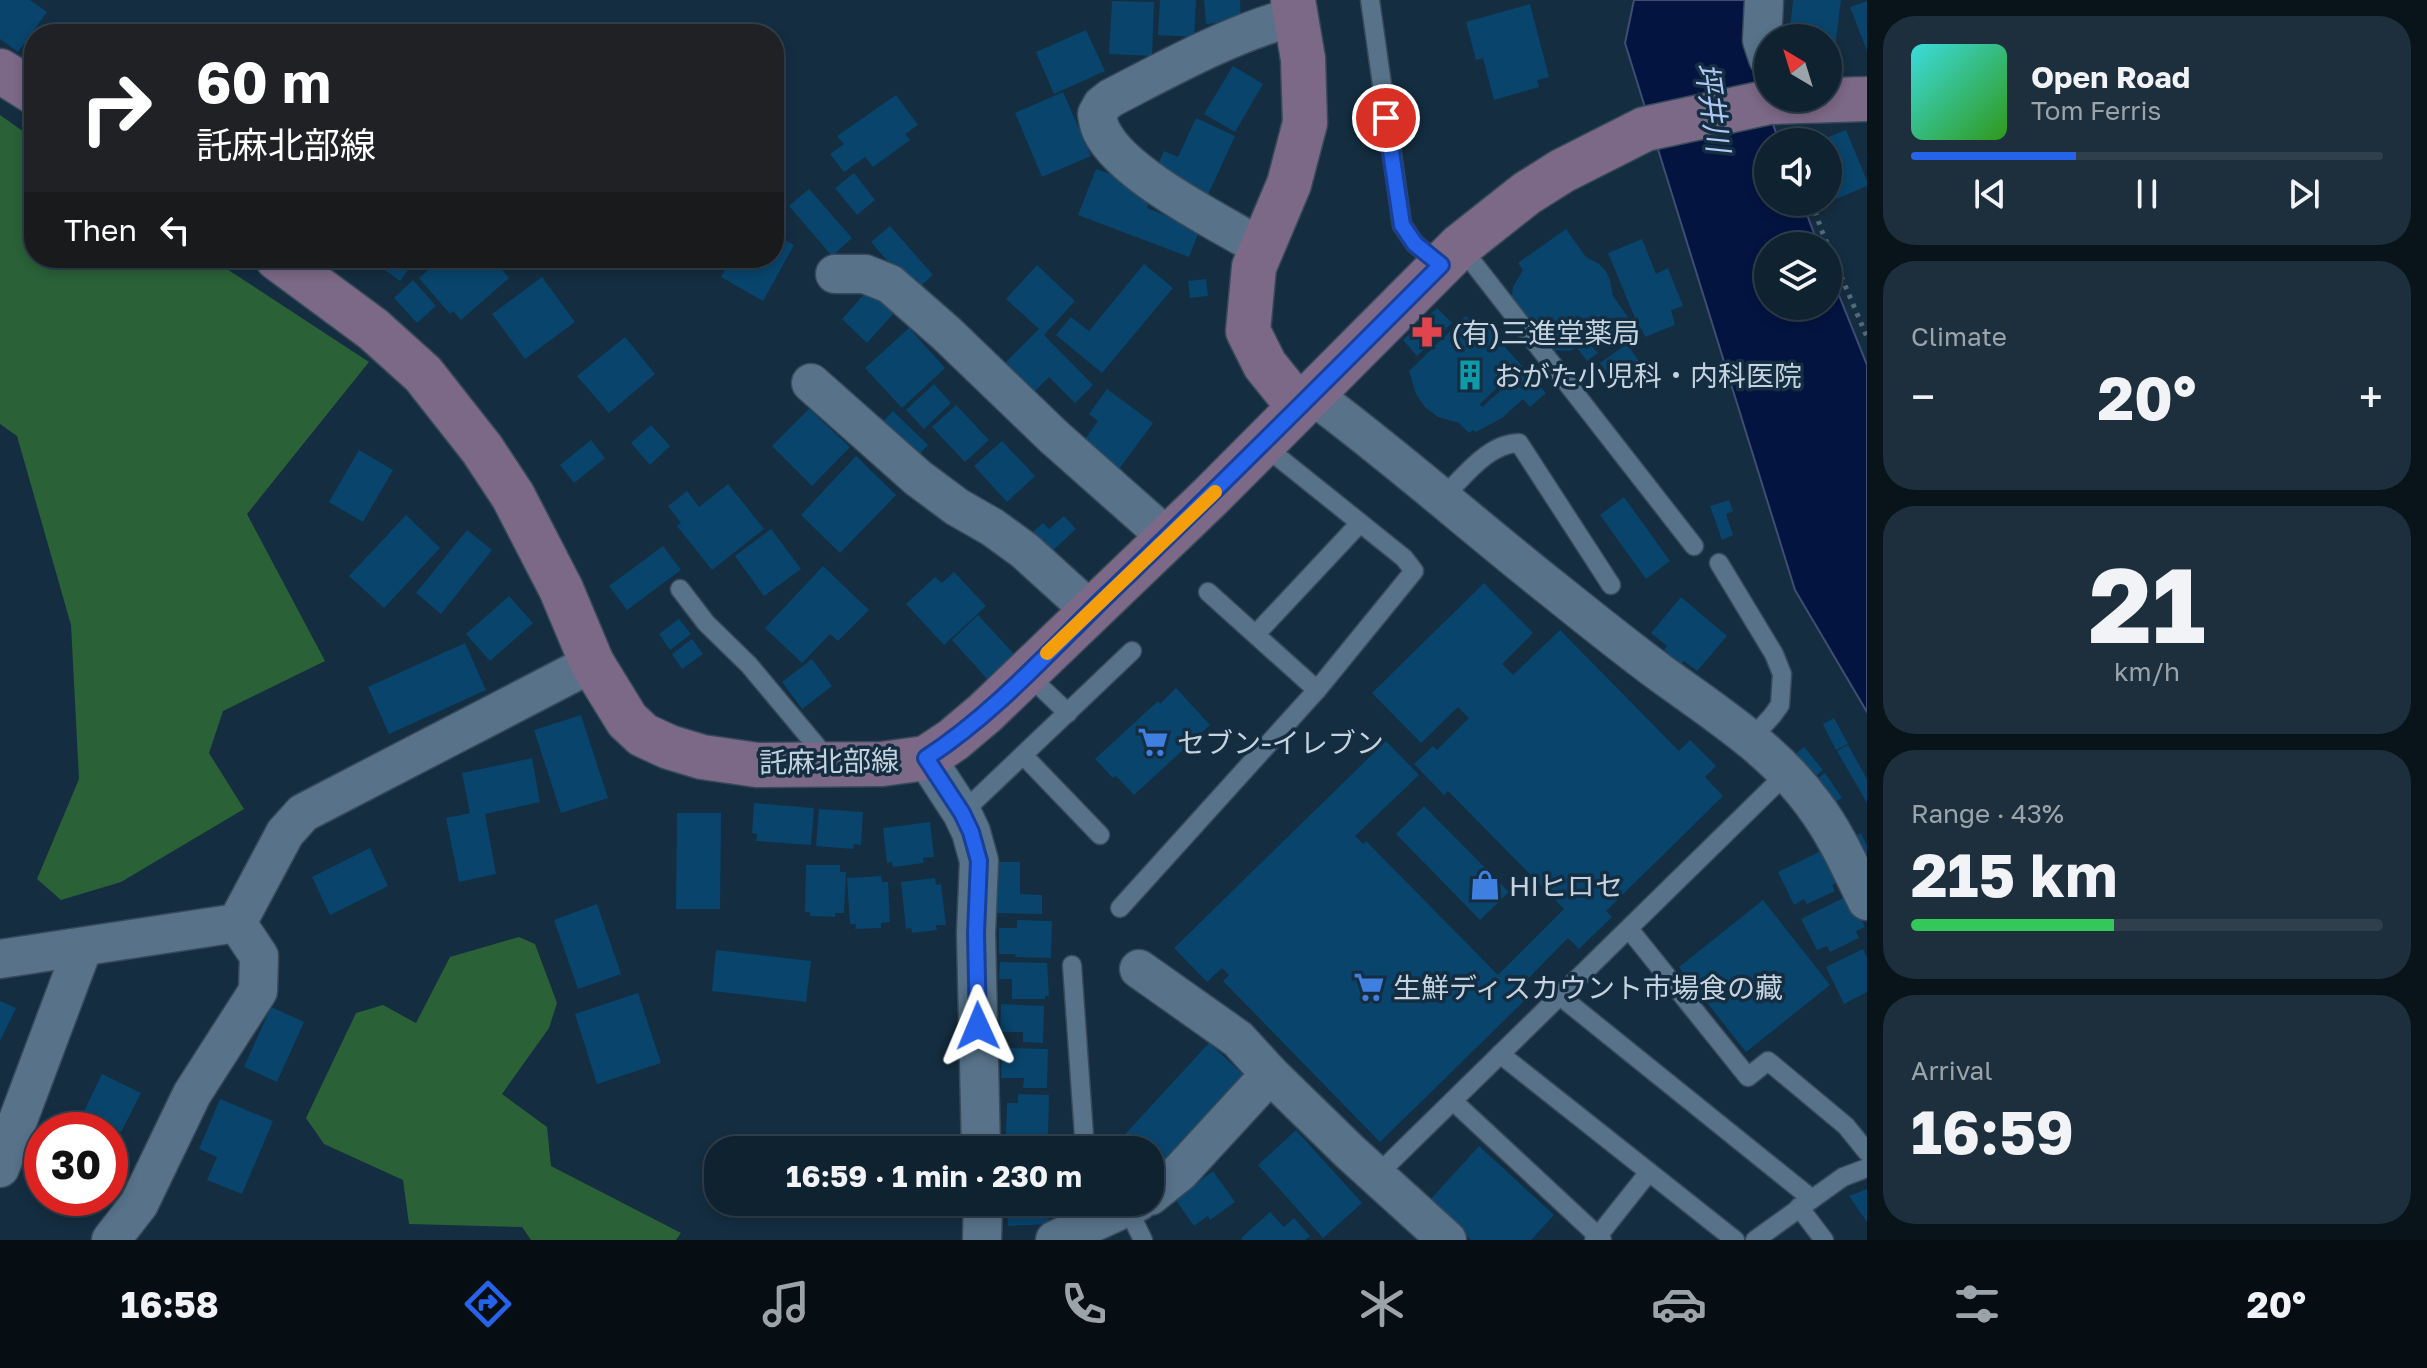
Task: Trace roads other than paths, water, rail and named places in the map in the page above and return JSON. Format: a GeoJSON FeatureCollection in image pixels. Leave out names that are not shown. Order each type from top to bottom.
{"type":"FeatureCollection","features":[{"type":"Feature","properties":{"kind":"main road"},"geometry":{"type":"LineString","coordinates":[[1294,8],[1303,59],[1305,123],[1289,184],[1254,267],[1248,331],[1265,365],[1305,400]]}},
{"type":"Feature","properties":{"kind":"main road"},"geometry":{"type":"LineString","coordinates":[[0,71],[24,86]]}},
{"type":"Feature","properties":{"kind":"main road","name":"託麻北部線"},"geometry":{"type":"LineString","coordinates":[[1842,100],[1867,99]]}},
{"type":"Feature","properties":{"kind":"main road","name":"託麻北部線"},"geometry":{"type":"LineString","coordinates":[[291,268],[373,329],[423,374],[482,449],[513,496],[561,589],[592,663],[627,720],[643,735],[702,757],[757,765],[882,764],[926,758],[953,740],[1168,538],[1450,256],[1527,193],[1562,171],[1645,129],[1754,106]]}},
{"type":"Feature","properties":{"kind":"street"},"geometry":{"type":"LineString","coordinates":[[1763,24],[1764,0]]}},
{"type":"Feature","properties":{"kind":"street"},"geometry":{"type":"LineString","coordinates":[[1262,248],[1143,177],[1110,145],[1100,130],[1097,114],[1111,98],[1294,8]]}},
{"type":"Feature","properties":{"kind":"street"},"geometry":{"type":"LineString","coordinates":[[835,274],[865,274],[890,284],[1168,538]]}},
{"type":"Feature","properties":{"kind":"street"},"geometry":{"type":"LineString","coordinates":[[811,383],[918,478],[1025,551],[1091,611]]}},
{"type":"Feature","properties":{"kind":"street"},"geometry":{"type":"LineString","coordinates":[[1305,400],[1443,497],[1505,551],[1636,655],[1751,739],[1815,805],[1867,901]]}},
{"type":"Feature","properties":{"kind":"street"},"geometry":{"type":"LineString","coordinates":[[237,923],[285,833],[303,813],[592,663]]}},
{"type":"Feature","properties":{"kind":"street"},"geometry":{"type":"LineString","coordinates":[[926,758],[962,813],[979,861],[976,933],[981,1136]]}},
{"type":"Feature","properties":{"kind":"street"},"geometry":{"type":"LineString","coordinates":[[0,959],[237,923]]}},
{"type":"Feature","properties":{"kind":"street"},"geometry":{"type":"LineString","coordinates":[[111,1240],[139,1204],[192,1094],[258,991],[259,956],[237,923]]}},
{"type":"Feature","properties":{"kind":"street"},"geometry":{"type":"LineString","coordinates":[[0,1168],[83,947]]}},
{"type":"Feature","properties":{"kind":"street"},"geometry":{"type":"LineString","coordinates":[[1139,969],[1238,1039],[1376,1176],[1447,1240]]}},
{"type":"Feature","properties":{"kind":"street"},"geometry":{"type":"LineString","coordinates":[[1164,1188],[1270,1074]]}},
{"type":"Feature","properties":{"kind":"street"},"geometry":{"type":"LineString","coordinates":[[982,1240],[983,1216]]}},
{"type":"Feature","properties":{"kind":"street"},"geometry":{"type":"LineString","coordinates":[[1055,1240],[1085,1216]]}},
{"type":"Feature","properties":{"kind":"lane"},"geometry":{"type":"LineString","coordinates":[[1370,0],[1402,225],[1415,244],[1450,256],[1694,546]]}},
{"type":"Feature","properties":{"kind":"lane"},"geometry":{"type":"LineString","coordinates":[[1443,497],[1493,450],[1519,443],[1611,585]]}},
{"type":"Feature","properties":{"kind":"lane"},"geometry":{"type":"LineString","coordinates":[[1120,908],[1317,690],[1414,571],[1404,558],[1262,444]]}},
{"type":"Feature","properties":{"kind":"lane"},"geometry":{"type":"LineString","coordinates":[[1256,634],[1360,523]]}},
{"type":"Feature","properties":{"kind":"lane"},"geometry":{"type":"LineString","coordinates":[[1719,563],[1774,654],[1782,674],[1780,705],[1751,739]]}},
{"type":"Feature","properties":{"kind":"lane"},"geometry":{"type":"LineString","coordinates":[[680,589],[706,623],[749,665],[832,763]]}},
{"type":"Feature","properties":{"kind":"lane"},"geometry":{"type":"LineString","coordinates":[[1208,592],[1317,690]]}},
{"type":"Feature","properties":{"kind":"lane"},"geometry":{"type":"LineString","coordinates":[[962,813],[1132,651]]}},
{"type":"Feature","properties":{"kind":"lane"},"geometry":{"type":"LineString","coordinates":[[1026,673],[1068,713]]}},
{"type":"Feature","properties":{"kind":"lane"},"geometry":{"type":"LineString","coordinates":[[1023,755],[1100,835]]}},
{"type":"Feature","properties":{"kind":"lane"},"geometry":{"type":"LineString","coordinates":[[1376,1176],[1787,773]]}},
{"type":"Feature","properties":{"kind":"lane"},"geometry":{"type":"LineString","coordinates":[[1629,929],[1748,1077],[1768,1061],[1846,1126],[1867,1152]]}},
{"type":"Feature","properties":{"kind":"lane"},"geometry":{"type":"LineString","coordinates":[[1072,965],[1084,1136]]}},
{"type":"Feature","properties":{"kind":"lane"},"geometry":{"type":"LineString","coordinates":[[1560,996],[1806,1203],[1824,1240]]}},
{"type":"Feature","properties":{"kind":"lane"},"geometry":{"type":"LineString","coordinates":[[1500,1054],[1735,1240]]}},
{"type":"Feature","properties":{"kind":"lane"},"geometry":{"type":"LineString","coordinates":[[1453,1101],[1598,1239],[1649,1172]]}},
{"type":"Feature","properties":{"kind":"lane"},"geometry":{"type":"LineString","coordinates":[[1755,1240],[1843,1177],[1867,1168]]}},
{"type":"Feature","properties":{"kind":"water","name":"坪井川"},"geometry":{"type":"Polygon","coordinates":[[[1634,0],[1749,0],[1754,112],[1769,112],[1774,128],[1754,128],[1754,216],[1807,216],[1814,232],[1754,232],[1754,320],[1842,320],[1842,303],[1867,365],[1867,712],[1795,590],[1625,43],[1634,0]]]}},
{"type":"Feature","properties":{"kind":"place","name":"(有)三進堂薬局"},"geometry":{"type":"Point","coordinates":[1427,332]}},
{"type":"Feature","properties":{"kind":"place","name":"おがた小児科・内科医院"},"geometry":{"type":"Point","coordinates":[1470,375]}},
{"type":"Feature","properties":{"kind":"place","name":"セブン-イレブン"},"geometry":{"type":"Point","coordinates":[1153,742]}},
{"type":"Feature","properties":{"kind":"place","name":"HIヒロセ"},"geometry":{"type":"Point","coordinates":[1485,885]}},
{"type":"Feature","properties":{"kind":"place","name":"生鮮ディスカウント市場食の藏"},"geometry":{"type":"Point","coordinates":[1369,987]}}]}
